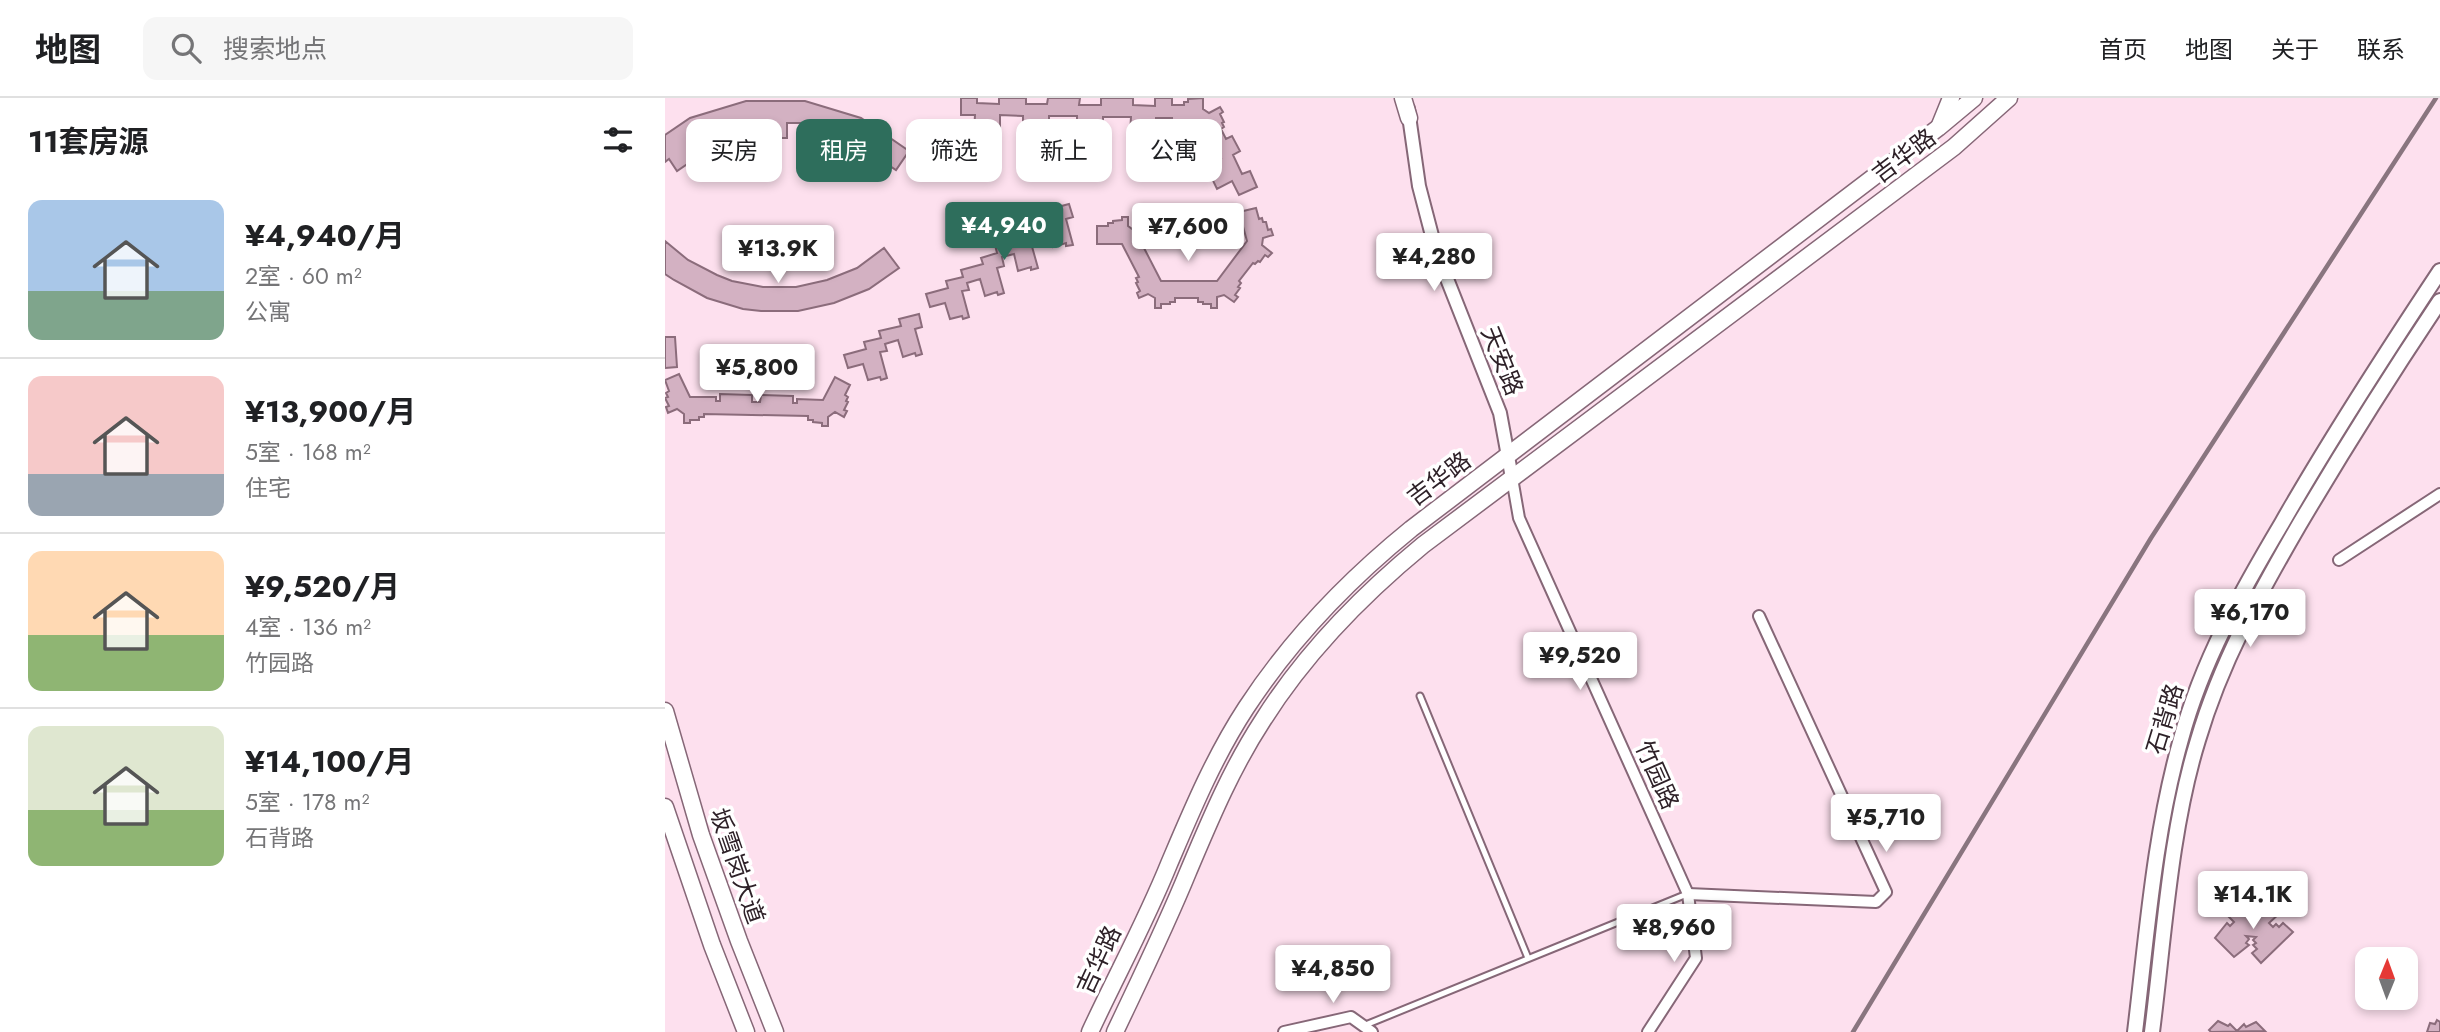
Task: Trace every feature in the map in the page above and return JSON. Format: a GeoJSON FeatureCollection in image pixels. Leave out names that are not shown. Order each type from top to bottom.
{"type":"FeatureCollection","features":[{"type":"Feature","properties":{"kind":"main road"},"geometry":{"type":"LineString","coordinates":[[1407,98],[1409,118]]}},
{"type":"Feature","properties":{"kind":"main road"},"geometry":{"type":"LineString","coordinates":[[1938,128],[1951,98]]}},
{"type":"Feature","properties":{"kind":"main road","name":"吉华路"},"geometry":{"type":"LineString","coordinates":[[1090,1032],[1169,865],[1210,769],[1265,680],[1309,625],[1357,574],[1411,529],[1974,98]]}},
{"type":"Feature","properties":{"kind":"main road","name":"吉华路"},"geometry":{"type":"LineString","coordinates":[[1115,1032],[1245,748],[1282,692],[1324,638],[1371,589],[1423,545],[1954,147],[2009,100]]}},
{"type":"Feature","properties":{"kind":"main road","name":"石背路"},"geometry":{"type":"LineString","coordinates":[[2135,1032],[2167,792],[2199,683],[2243,590],[2314,467],[2440,271]]}},
{"type":"Feature","properties":{"kind":"main road","name":"石背路"},"geometry":{"type":"LineString","coordinates":[[2153,1029],[2183,796],[2197,741],[2215,688],[2237,637],[2282,554],[2328,475],[2440,301]]}},
{"type":"Feature","properties":{"kind":"main road","name":"坂雪岗大道"},"geometry":{"type":"LineString","coordinates":[[665,711],[701,835],[775,1032]]}},
{"type":"Feature","properties":{"kind":"main road","name":"坂雪岗大道"},"geometry":{"type":"LineString","coordinates":[[665,807],[712,946],[746,1032]]}},
{"type":"Feature","properties":{"kind":"street","name":"天安路"},"geometry":{"type":"LineString","coordinates":[[1409,118],[1419,186],[1436,251],[1500,413],[1512,478]]}},
{"type":"Feature","properties":{"kind":"street","name":"竹园路"},"geometry":{"type":"LineString","coordinates":[[1512,478],[1519,517],[1688,894],[1696,958],[1648,1032]]}},
{"type":"Feature","properties":{"kind":"street"},"geometry":{"type":"LineString","coordinates":[[2339,560],[2440,494]]}},
{"type":"Feature","properties":{"kind":"street"},"geometry":{"type":"LineString","coordinates":[[1688,894],[1876,902],[1886,892],[1759,616]]}},
{"type":"Feature","properties":{"kind":"street"},"geometry":{"type":"LineString","coordinates":[[1284,1032],[1351,1017],[1367,1029]]}},
{"type":"Feature","properties":{"kind":"lane"},"geometry":{"type":"LineString","coordinates":[[1420,696],[1528,958]]}},
{"type":"Feature","properties":{"kind":"lane"},"geometry":{"type":"LineString","coordinates":[[1367,1029],[1528,958],[1688,894]]}},
{"type":"Feature","properties":{"kind":"building"},"geometry":{"type":"Polygon","coordinates":[[[961,98],[977,98],[977,103],[999,104],[999,98],[1026,98],[1026,104],[1047,104],[1048,98],[1080,98],[1079,105],[1101,105],[1101,98],[1133,98],[1133,105],[1155,106],[1155,98],[1172,98],[1172,105],[1184,105],[1188,99],[1203,98],[1203,109],[1209,113],[1220,107],[1224,122],[1222,123],[1222,119],[1131,117],[1077,119],[1077,116],[1023,119],[1023,116],[1000,115],[1000,119],[975,119],[975,115],[961,115],[961,98]]]}},
{"type":"Feature","properties":{"kind":"building"},"geometry":{"type":"Polygon","coordinates":[[[746,101],[805,101],[862,119],[796,119],[796,123],[787,123],[787,138],[782,138],[782,119],[690,118],[746,101]]]}},
{"type":"Feature","properties":{"kind":"building"},"geometry":{"type":"Polygon","coordinates":[[[686,121],[686,165],[677,171],[669,159],[665,162],[665,135],[686,121]]]}},
{"type":"Feature","properties":{"kind":"building"},"geometry":{"type":"Polygon","coordinates":[[[1222,131],[1226,139],[1232,136],[1240,151],[1233,155],[1242,174],[1250,171],[1257,187],[1239,195],[1232,181],[1217,189],[1214,182],[1222,182],[1222,131]]]}},
{"type":"Feature","properties":{"kind":"building"},"geometry":{"type":"Polygon","coordinates":[[[892,139],[906,149],[906,155],[896,170],[892,167],[892,139]]]}},
{"type":"Feature","properties":{"kind":"building"},"geometry":{"type":"Polygon","coordinates":[[[1069,204],[1073,217],[1066,219],[1073,245],[1066,246],[1066,243],[1053,247],[1049,230],[1036,234],[1038,241],[1031,243],[1038,268],[1018,271],[1014,254],[1002,257],[1004,266],[997,268],[1004,293],[985,296],[980,279],[967,283],[969,290],[962,291],[969,317],[950,319],[945,303],[930,307],[926,294],[948,288],[946,281],[963,277],[961,270],[983,264],[981,258],[997,253],[995,245],[1016,239],[1014,233],[1032,228],[1030,222],[1051,216],[1050,209],[1069,204]]]}},
{"type":"Feature","properties":{"kind":"building"},"geometry":{"type":"Polygon","coordinates":[[[1256,208],[1259,219],[1262,218],[1263,222],[1266,222],[1268,230],[1271,229],[1273,235],[1263,238],[1262,245],[1272,253],[1268,257],[1265,255],[1260,262],[1253,263],[1239,281],[1240,288],[1235,295],[1238,297],[1234,302],[1224,295],[1217,297],[1217,308],[1198,302],[1198,298],[1175,298],[1175,302],[1161,304],[1161,308],[1155,308],[1155,298],[1148,294],[1139,298],[1136,278],[1139,277],[1122,244],[1097,244],[1097,226],[1108,226],[1108,223],[1128,217],[1128,226],[1135,231],[1144,227],[1147,247],[1144,248],[1161,281],[1217,281],[1247,241],[1239,212],[1256,208]]]}},
{"type":"Feature","properties":{"kind":"building"},"geometry":{"type":"Polygon","coordinates":[[[665,241],[688,260],[717,275],[763,287],[796,287],[827,280],[857,268],[884,248],[899,268],[869,289],[834,303],[798,311],[743,309],[707,298],[665,274],[665,241]]]}},
{"type":"Feature","properties":{"kind":"building"},"geometry":{"type":"Polygon","coordinates":[[[919,314],[922,327],[915,329],[922,354],[903,357],[898,340],[885,344],[887,351],[880,352],[887,378],[868,380],[863,364],[848,368],[844,355],[866,349],[864,342],[881,338],[879,331],[901,326],[899,319],[919,314]]]}},
{"type":"Feature","properties":{"kind":"building"},"geometry":{"type":"Polygon","coordinates":[[[665,337],[675,337],[677,367],[665,368],[665,337]]]}},
{"type":"Feature","properties":{"kind":"building"},"geometry":{"type":"Polygon","coordinates":[[[679,374],[690,397],[716,397],[716,401],[720,401],[720,394],[752,395],[752,402],[760,402],[761,395],[793,396],[793,403],[797,403],[797,399],[823,400],[835,377],[850,385],[845,395],[848,402],[844,410],[847,411],[844,417],[835,412],[828,417],[828,426],[808,420],[808,416],[704,414],[699,420],[684,423],[684,414],[677,409],[668,413],[666,407],[669,406],[665,398],[668,397],[666,393],[669,391],[665,380],[679,374]]]}},
{"type":"Feature","properties":{"kind":"building"},"geometry":{"type":"Polygon","coordinates":[[[2233,903],[2243,908],[2245,906],[2252,913],[2258,906],[2261,909],[2271,904],[2280,913],[2269,923],[2273,927],[2276,924],[2279,927],[2283,923],[2293,932],[2261,963],[2252,953],[2257,949],[2253,945],[2256,943],[2253,940],[2256,937],[2246,936],[2249,939],[2246,943],[2249,945],[2234,957],[2215,938],[2227,923],[2230,926],[2234,922],[2224,912],[2233,903]]]}},
{"type":"Feature","properties":{"kind":"building"},"geometry":{"type":"Polygon","coordinates":[[[2437,1020],[2440,1022],[2440,1032],[2427,1032],[2430,1023],[2435,1024],[2437,1020]]]}},
{"type":"Feature","properties":{"kind":"building"},"geometry":{"type":"Polygon","coordinates":[[[2218,1021],[2228,1026],[2230,1024],[2237,1031],[2244,1024],[2246,1027],[2256,1022],[2265,1031],[2211,1032],[2209,1030],[2218,1021]]]}},
{"type":"Feature","properties":{"kind":"railway"},"geometry":{"type":"LineString","coordinates":[[1853,1032],[2151,538],[2436,98]]}}]}
